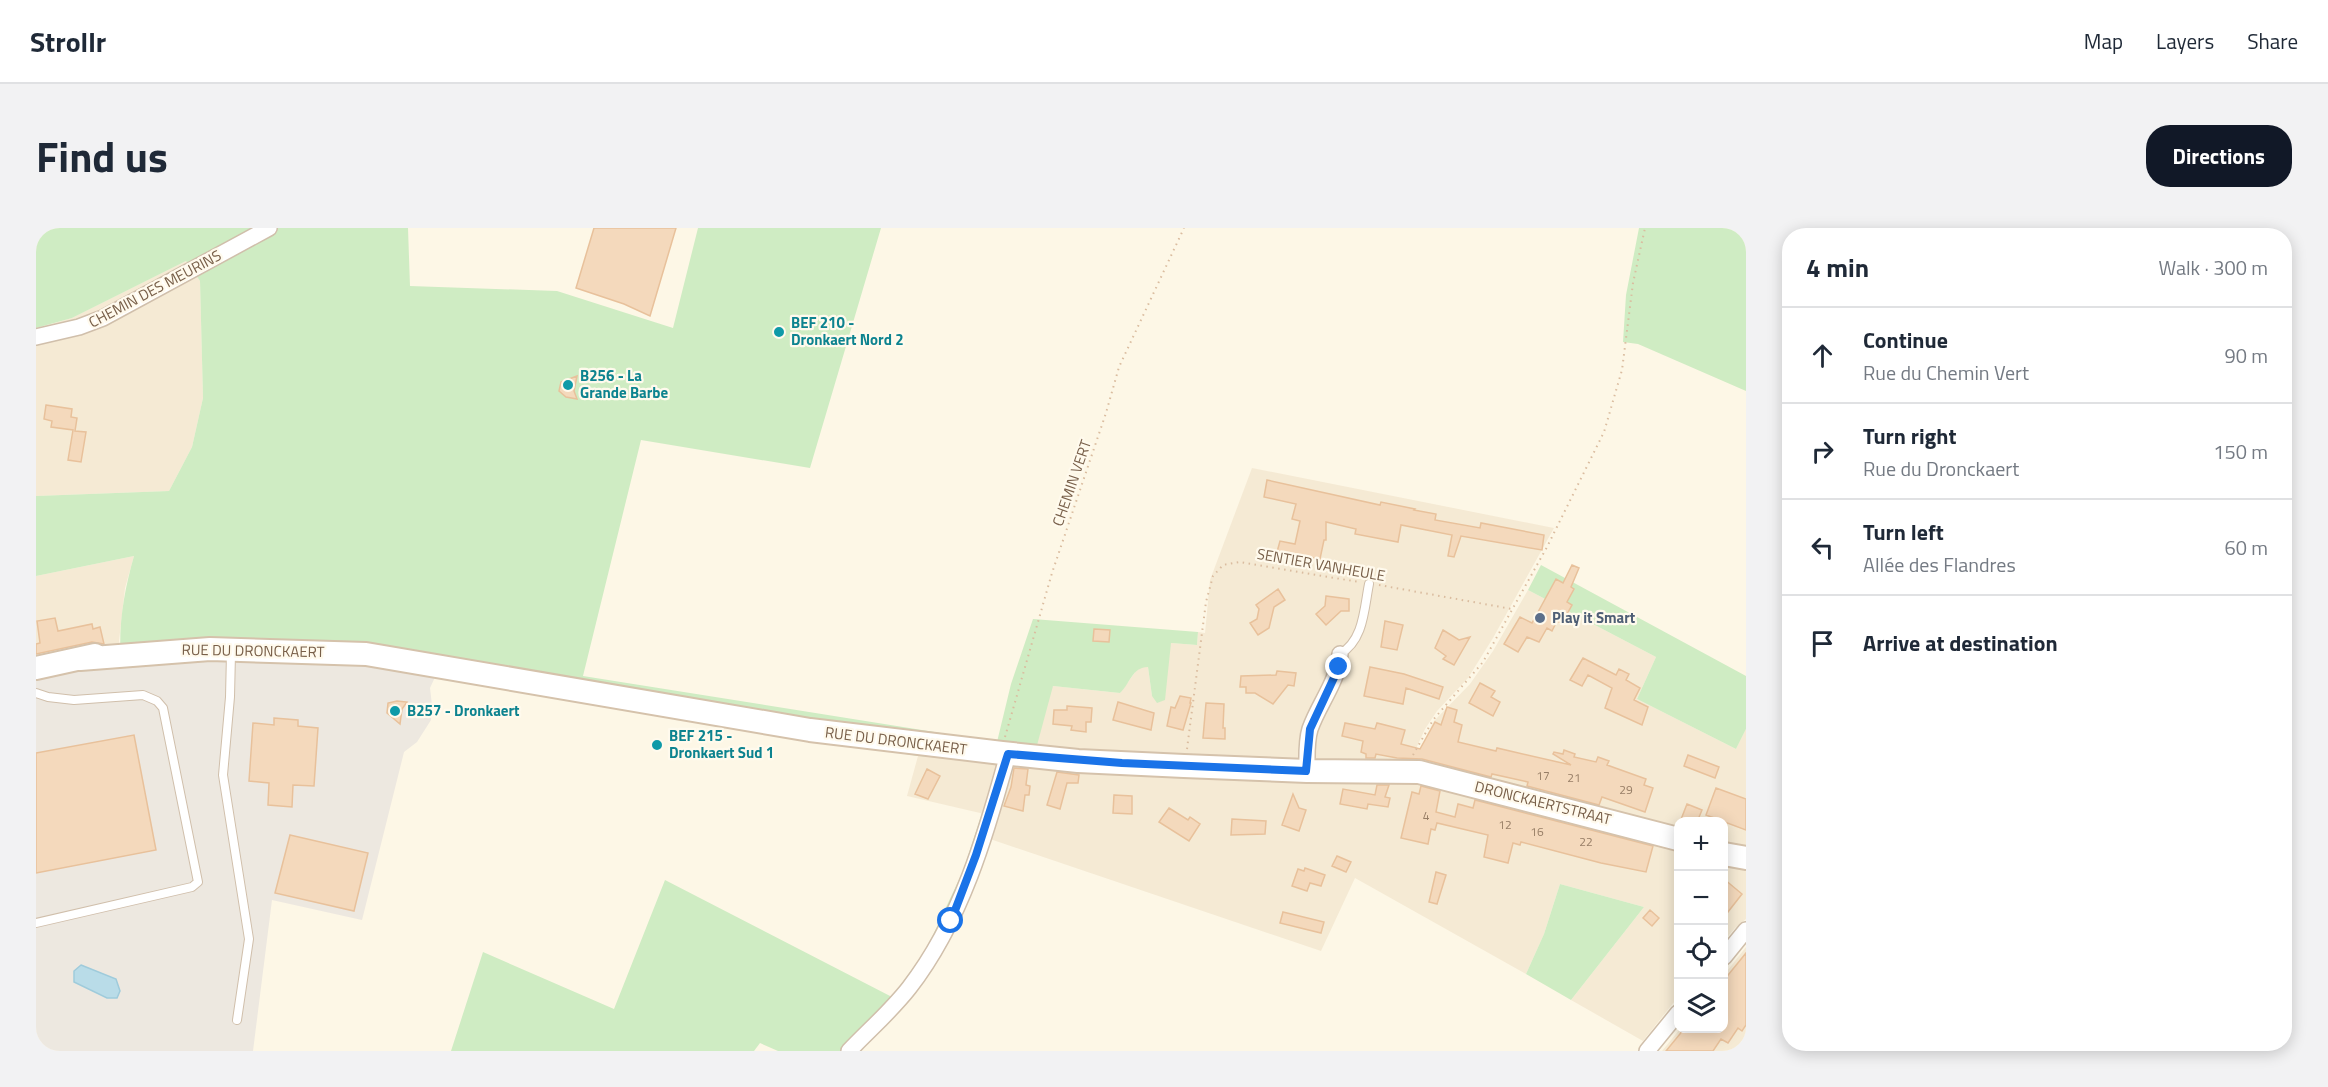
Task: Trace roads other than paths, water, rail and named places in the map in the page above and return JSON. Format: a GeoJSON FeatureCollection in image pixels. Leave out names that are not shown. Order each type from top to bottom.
{"type":"FeatureCollection","features":[{"type":"Feature","properties":{"kind":"main road","name":"RUE DU DRONCKAERT"},"geometry":{"type":"LineString","coordinates":[[36,668],[138,646],[226,637],[337,646],[810,730],[1005,754],[1184,766],[1407,772]]}},
{"type":"Feature","properties":{"kind":"main road","name":"RUE DU DRONCKAERT"},"geometry":{"type":"LineString","coordinates":[[80,659],[176,650],[231,648],[390,657]]}},
{"type":"Feature","properties":{"kind":"main road","name":"DRONCKAERTSTRAAT"},"geometry":{"type":"LineString","coordinates":[[1407,772],[1440,777],[1674,838]]}},
{"type":"Feature","properties":{"kind":"main road"},"geometry":{"type":"LineString","coordinates":[[1728,855],[1746,858]]}},
{"type":"Feature","properties":{"kind":"street","name":"CHEMIN DES MEURINS"},"geometry":{"type":"LineString","coordinates":[[36,337],[80,327],[104,318],[269,228]]}},
{"type":"Feature","properties":{"kind":"street"},"geometry":{"type":"LineString","coordinates":[[1306,771],[1310,729],[1337,674],[1340,654]]}},
{"type":"Feature","properties":{"kind":"street"},"geometry":{"type":"LineString","coordinates":[[849,1051],[884,1017],[909,988],[951,921],[973,865],[1005,754]]}},
{"type":"Feature","properties":{"kind":"street"},"geometry":{"type":"LineString","coordinates":[[1728,952],[1746,930]]}},
{"type":"Feature","properties":{"kind":"street"},"geometry":{"type":"LineString","coordinates":[[1647,1051],[1674,1018]]}},
{"type":"Feature","properties":{"kind":"lane"},"geometry":{"type":"LineString","coordinates":[[1340,654],[1353,645],[1359,633],[1369,584]]}},
{"type":"Feature","properties":{"kind":"lane"},"geometry":{"type":"LineString","coordinates":[[231,648],[230,697],[223,775],[249,939],[237,1020]]}},
{"type":"Feature","properties":{"kind":"lane"},"geometry":{"type":"LineString","coordinates":[[36,693],[74,700],[143,695],[157,701],[163,708],[198,882],[192,887],[36,923]]}},
{"type":"Feature","properties":{"kind":"water"},"geometry":{"type":"Polygon","coordinates":[[[81,965],[116,979],[120,991],[117,998],[107,998],[74,982],[74,971],[81,965]]]}},
{"type":"Feature","properties":{"kind":"place","name":"BEF 210 - Dronkaert Nord 2"},"geometry":{"type":"Point","coordinates":[779,332]}},
{"type":"Feature","properties":{"kind":"place","name":"B256 - La Grande Barbe"},"geometry":{"type":"Point","coordinates":[568,385]}},
{"type":"Feature","properties":{"kind":"place","name":"Play it Smart"},"geometry":{"type":"Point","coordinates":[1540,618]}},
{"type":"Feature","properties":{"kind":"place","name":"B257 - Dronkaert"},"geometry":{"type":"Point","coordinates":[395,711]}},
{"type":"Feature","properties":{"kind":"place","name":"BEF 215 - Dronkaert Sud 1"},"geometry":{"type":"Point","coordinates":[657,745]}}]}
